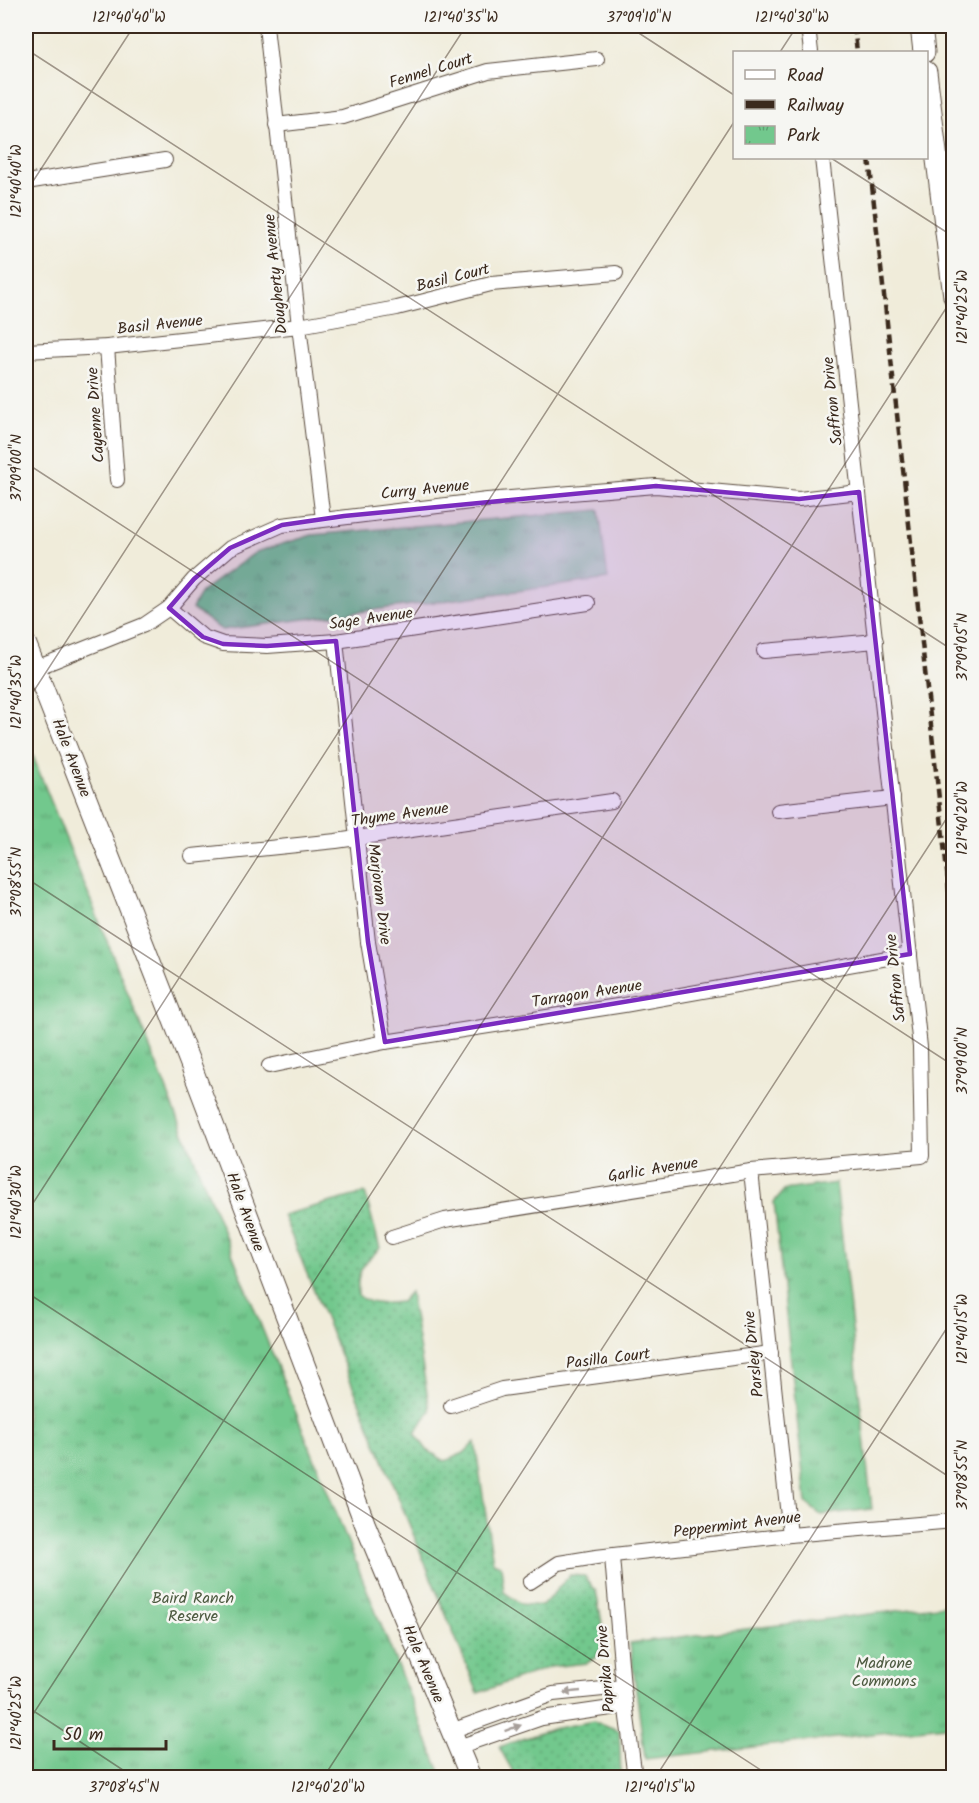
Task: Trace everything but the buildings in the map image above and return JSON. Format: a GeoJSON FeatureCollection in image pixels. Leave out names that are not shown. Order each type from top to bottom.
{"type":"FeatureCollection","features":[{"type":"Feature","properties":{"kind":"main road"},"geometry":{"type":"LineString","coordinates":[[921,26],[924,51]]}},
{"type":"Feature","properties":{"kind":"main road"},"geometry":{"type":"LineString","coordinates":[[928,80],[954,296]]}},
{"type":"Feature","properties":{"kind":"main road","name":"Hale Avenue"},"geometry":{"type":"LineString","coordinates":[[26,644],[192,1068],[317,1404],[375,1550],[471,1778]]}},
{"type":"Feature","properties":{"kind":"street","name":"Dougherty Avenue"},"geometry":{"type":"LineString","coordinates":[[266,26],[323,519]]}},
{"type":"Feature","properties":{"kind":"street"},"geometry":{"type":"LineString","coordinates":[[808,26],[811,51]]}},
{"type":"Feature","properties":{"kind":"street","name":"Fennel Court"},"geometry":{"type":"LineString","coordinates":[[276,125],[344,117],[488,71],[597,59]]}},
{"type":"Feature","properties":{"kind":"street","name":"Saffron Drive"},"geometry":{"type":"LineString","coordinates":[[822,159],[920,1047],[922,1156]]}},
{"type":"Feature","properties":{"kind":"street"},"geometry":{"type":"LineString","coordinates":[[26,182],[165,160]]}},
{"type":"Feature","properties":{"kind":"street","name":"Basil Court"},"geometry":{"type":"LineString","coordinates":[[299,326],[397,308],[491,284],[616,273]]}},
{"type":"Feature","properties":{"kind":"street","name":"Basil Avenue"},"geometry":{"type":"LineString","coordinates":[[26,351],[107,347],[299,326]]}},
{"type":"Feature","properties":{"kind":"street","name":"Cayenne Drive"},"geometry":{"type":"LineString","coordinates":[[107,347],[117,480]]}},
{"type":"Feature","properties":{"kind":"street","name":"Curry Avenue"},"geometry":{"type":"LineString","coordinates":[[36,668],[144,625],[169,608],[194,579],[230,548],[282,525],[487,500],[656,486],[799,499],[859,492]]}},
{"type":"Feature","properties":{"kind":"street","name":"Sage Avenue"},"geometry":{"type":"LineString","coordinates":[[169,608],[203,637],[224,644],[267,646],[336,641],[588,603]]}},
{"type":"Feature","properties":{"kind":"street","name":"Marjoram Drive"},"geometry":{"type":"LineString","coordinates":[[336,641],[368,942],[385,1042]]}},
{"type":"Feature","properties":{"kind":"street"},"geometry":{"type":"LineString","coordinates":[[764,651],[876,641]]}},
{"type":"Feature","properties":{"kind":"street"},"geometry":{"type":"LineString","coordinates":[[778,811],[893,798]]}},
{"type":"Feature","properties":{"kind":"street","name":"Thyme Avenue"},"geometry":{"type":"LineString","coordinates":[[192,856],[356,839],[612,801]]}},
{"type":"Feature","properties":{"kind":"street","name":"Tarragon Avenue"},"geometry":{"type":"LineString","coordinates":[[270,1066],[385,1042],[624,1005],[910,954]]}},
{"type":"Feature","properties":{"kind":"street","name":"Garlic Avenue"},"geometry":{"type":"LineString","coordinates":[[392,1237],[446,1220],[751,1171],[922,1156]]}},
{"type":"Feature","properties":{"kind":"street","name":"Parsley Drive"},"geometry":{"type":"LineString","coordinates":[[751,1171],[790,1535]]}},
{"type":"Feature","properties":{"kind":"street","name":"Pasilla Court"},"geometry":{"type":"LineString","coordinates":[[451,1406],[502,1389],[771,1353]]}},
{"type":"Feature","properties":{"kind":"street","name":"Peppermint Avenue"},"geometry":{"type":"LineString","coordinates":[[530,1582],[559,1563],[790,1535],[954,1521]]}},
{"type":"Feature","properties":{"kind":"street","name":"Paprika Drive"},"geometry":{"type":"LineString","coordinates":[[612,1557],[623,1687],[635,1778]]}},
{"type":"Feature","properties":{"kind":"street"},"geometry":{"type":"LineString","coordinates":[[454,1739],[553,1694],[623,1687]]}},
{"type":"Feature","properties":{"kind":"street"},"geometry":{"type":"LineString","coordinates":[[454,1739],[542,1718],[625,1706]]}},
{"type":"Feature","properties":{"kind":"highlighted area"},"geometry":{"type":"Polygon","coordinates":[[[656,486],[799,499],[859,492],[910,954],[385,1042],[368,942],[336,641],[267,646],[223,644],[203,637],[169,608],[194,579],[230,548],[282,525],[344,516],[656,486]]]}},
{"type":"Feature","properties":{"kind":"green space"},"geometry":{"type":"Polygon","coordinates":[[[599,510],[608,579],[222,630],[192,609],[201,592],[256,552],[312,535],[599,510]]]}},
{"type":"Feature","properties":{"kind":"green space","name":"Baird Ranch Reserve"},"geometry":{"type":"Polygon","coordinates":[[[26,739],[442,1777],[26,1777],[26,739]]]}},
{"type":"Feature","properties":{"kind":"green space"},"geometry":{"type":"Polygon","coordinates":[[[836,1183],[872,1509],[821,1515],[806,1503],[774,1202],[784,1190],[836,1183]]]}},
{"type":"Feature","properties":{"kind":"green space"},"geometry":{"type":"Polygon","coordinates":[[[365,1193],[380,1248],[362,1268],[358,1280],[358,1295],[373,1303],[389,1303],[401,1302],[410,1292],[430,1411],[415,1433],[427,1450],[445,1461],[464,1453],[475,1442],[493,1562],[501,1565],[504,1592],[521,1604],[542,1606],[570,1575],[584,1576],[596,1591],[603,1644],[597,1657],[587,1663],[550,1667],[478,1693],[283,1215],[365,1193]]]}},
{"type":"Feature","properties":{"kind":"green space","name":"Madrone Commons"},"geometry":{"type":"Polygon","coordinates":[[[953,1604],[953,1725],[645,1759],[630,1643],[953,1604]]]}},
{"type":"Feature","properties":{"kind":"green space"},"geometry":{"type":"Polygon","coordinates":[[[593,1721],[619,1730],[621,1777],[516,1777],[499,1747],[552,1729],[593,1721]]]}},
{"type":"Feature","properties":{"kind":"railway"},"geometry":{"type":"LineString","coordinates":[[854,26],[857,51]]}},
{"type":"Feature","properties":{"kind":"railway"},"geometry":{"type":"LineString","coordinates":[[869,159],[954,936]]}}]}
